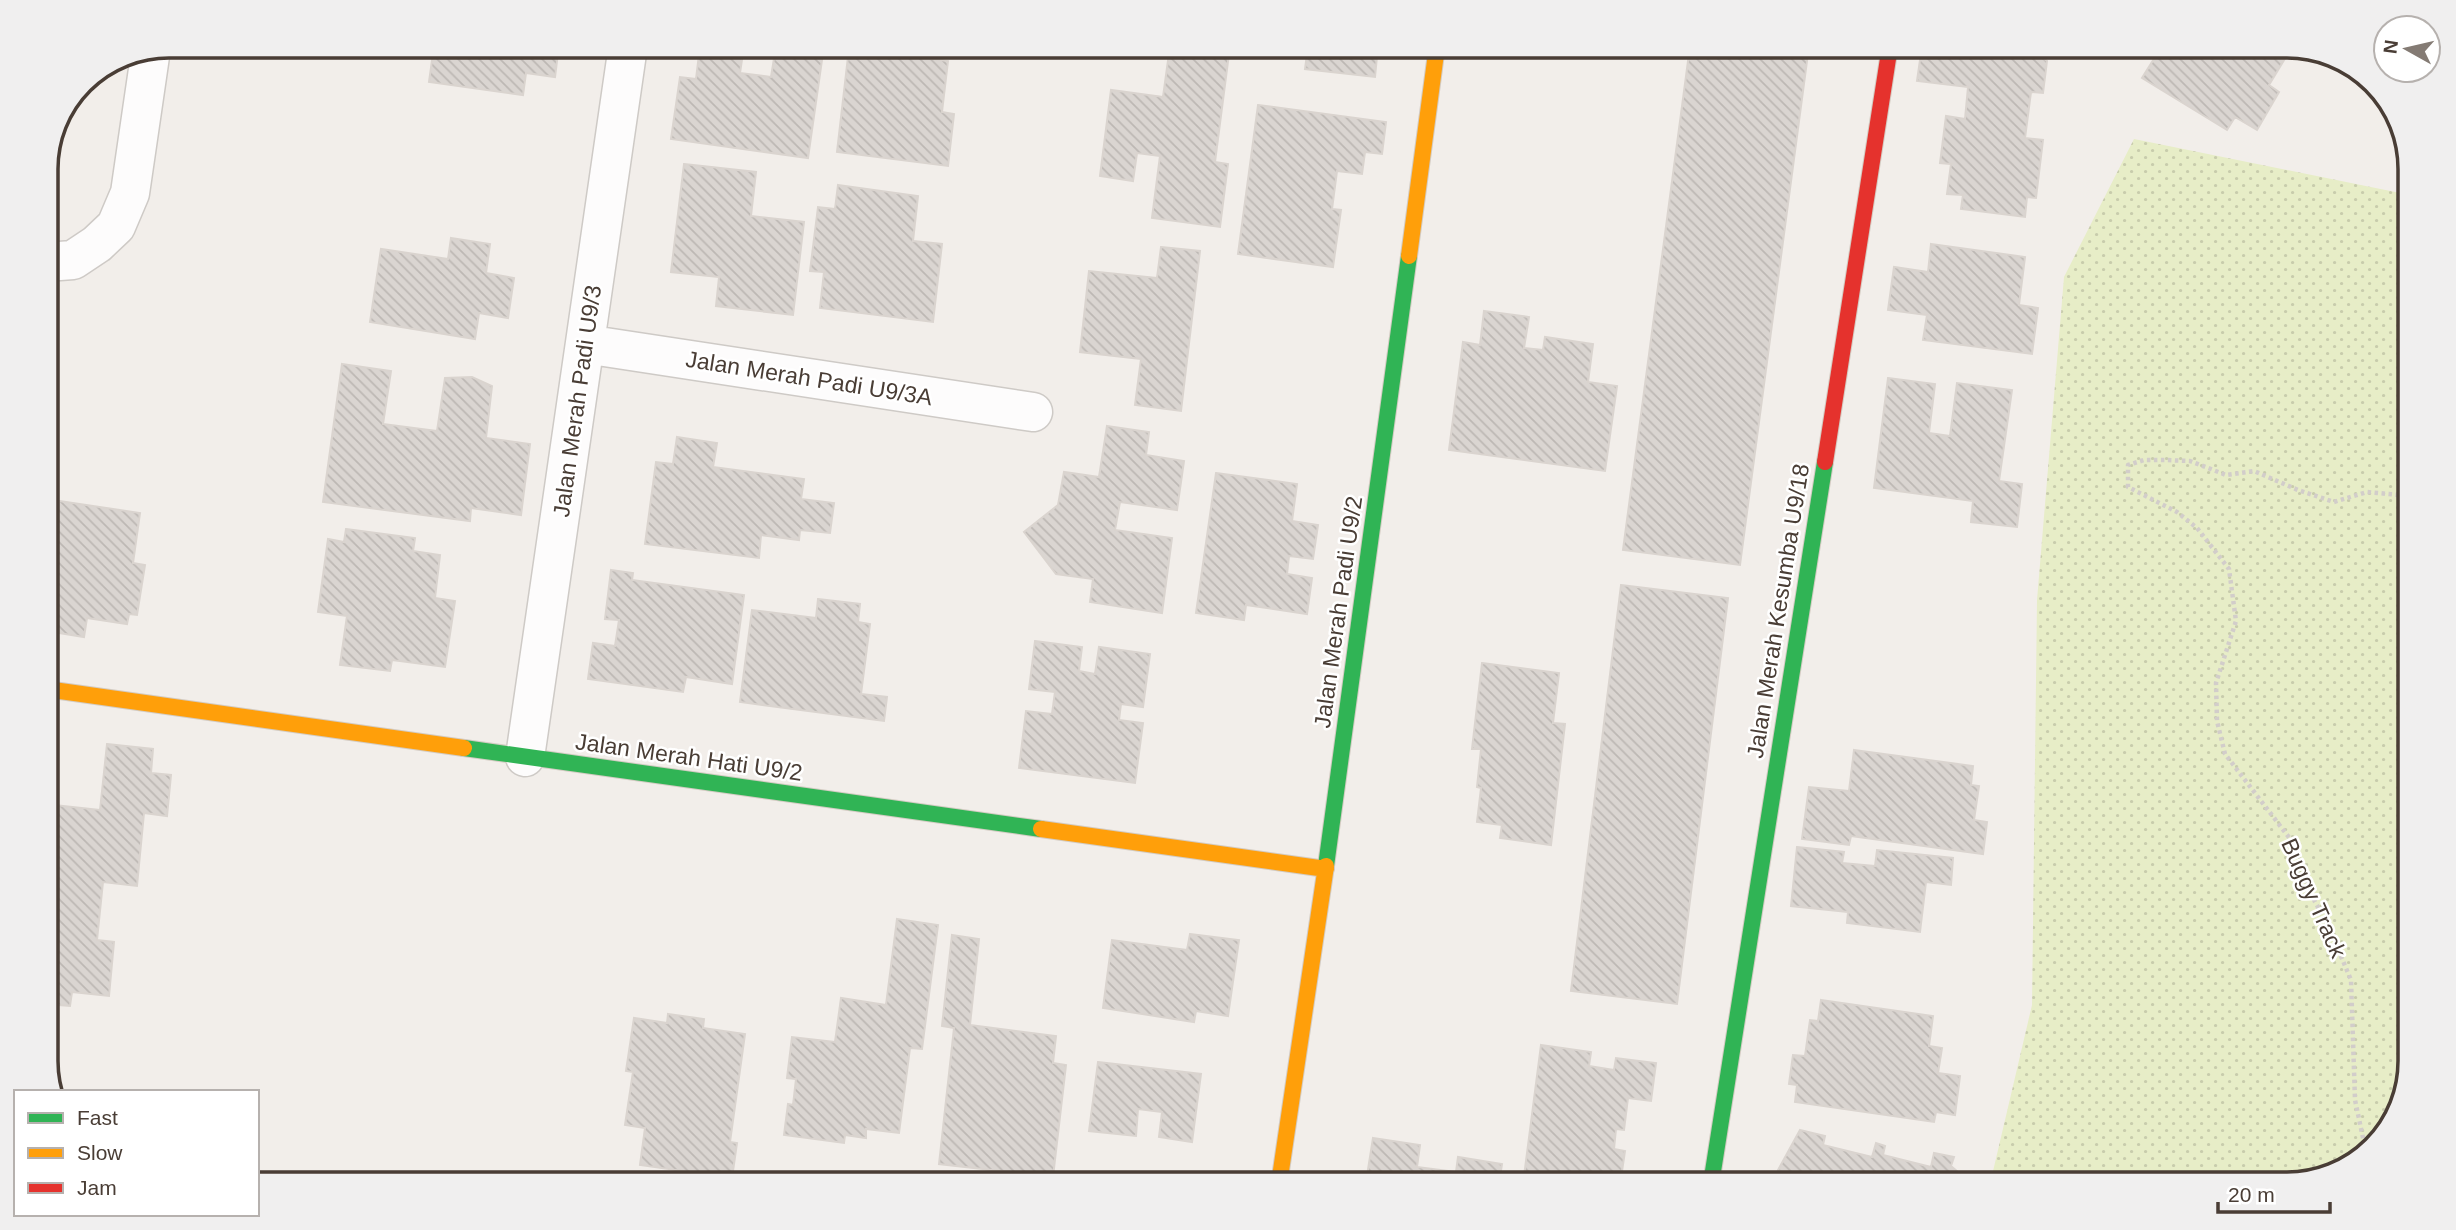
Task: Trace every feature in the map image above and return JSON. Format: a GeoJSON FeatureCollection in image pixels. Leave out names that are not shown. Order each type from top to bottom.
{"type":"FeatureCollection","features":[{"type":"Feature","properties":{"kind":"street","name":"Jalan Merah Padi U9/3"},"geometry":{"type":"LineString","coordinates":[[525,757],[626,58]]}},
{"type":"Feature","properties":{"kind":"street","name":"Jalan Merah Padi U9/2"},"geometry":{"type":"LineString","coordinates":[[1281,1172],[1326,869],[1435,58]]}},
{"type":"Feature","properties":{"kind":"street","name":"Jalan Merah Kesumba U9/18"},"geometry":{"type":"LineString","coordinates":[[1713,1172],[1887,58]]}},
{"type":"Feature","properties":{"kind":"street"},"geometry":{"type":"LineString","coordinates":[[58,261],[72,260],[97,244],[116,226],[130,192],[149,60]]}},
{"type":"Feature","properties":{"kind":"street","name":"Jalan Merah Padi U9/3A"},"geometry":{"type":"LineString","coordinates":[[585,344],[1032,412]]}},
{"type":"Feature","properties":{"kind":"street","name":"Jalan Merah Hati U9/2"},"geometry":{"type":"LineString","coordinates":[[58,692],[1326,869]]}},
{"type":"Feature","properties":{"kind":"path","name":"Buggy Track"},"geometry":{"type":"LineString","coordinates":[[2364,1141],[2355,1100],[2351,980],[2315,902],[2291,840],[2225,754],[2217,721],[2216,682],[2236,621],[2229,569],[2197,528],[2177,512],[2127,487],[2128,465],[2144,460],[2190,461],[2226,475],[2254,471],[2334,502],[2367,492],[2398,495]]}},
{"type":"Feature","properties":{"kind":"green space"},"geometry":{"type":"Polygon","coordinates":[[[2134,139],[2398,193],[2398,1061],[2392,1097],[2371,1134],[2343,1157],[2316,1168],[2287,1172],[1993,1172],[2032,1005],[2037,600],[2064,277],[2134,139]]]}},
{"type":"Feature","properties":{"kind":"building"},"geometry":{"type":"Polygon","coordinates":[[[432,58],[557,58],[555,77],[526,73],[523,95],[429,82],[432,58]]]}},
{"type":"Feature","properties":{"kind":"building"},"geometry":{"type":"Polygon","coordinates":[[[699,58],[742,58],[740,73],[771,77],[774,58],[822,58],[808,158],[671,139],[680,77],[696,79],[699,58]]]}},
{"type":"Feature","properties":{"kind":"building"},"geometry":{"type":"Polygon","coordinates":[[[848,58],[924,58],[948,61],[942,112],[954,114],[948,166],[837,152],[848,58]]]}},
{"type":"Feature","properties":{"kind":"building"},"geometry":{"type":"Polygon","coordinates":[[[1168,58],[1228,58],[1215,162],[1228,164],[1220,227],[1152,218],[1160,156],[1137,153],[1133,181],[1100,176],[1111,90],[1163,97],[1168,58]]]}},
{"type":"Feature","properties":{"kind":"building"},"geometry":{"type":"Polygon","coordinates":[[[1306,58],[1377,58],[1375,77],[1305,69],[1306,58]]]}},
{"type":"Feature","properties":{"kind":"building"},"geometry":{"type":"Polygon","coordinates":[[[1688,58],[1807,58],[1740,565],[1623,550],[1688,58]]]}},
{"type":"Feature","properties":{"kind":"building"},"geometry":{"type":"Polygon","coordinates":[[[1920,58],[2043,58],[2047,61],[2043,93],[2031,92],[2025,138],[2043,140],[2036,198],[2027,197],[2025,217],[1961,209],[1963,195],[1947,194],[1951,164],[1940,163],[1946,116],[1965,119],[1968,87],[1917,81],[1920,58]]]}},
{"type":"Feature","properties":{"kind":"building"},"geometry":{"type":"Polygon","coordinates":[[[2154,58],[2285,58],[2269,85],[2279,92],[2257,130],[2235,117],[2227,130],[2142,78],[2154,58]]]}},
{"type":"Feature","properties":{"kind":"building"},"geometry":{"type":"Polygon","coordinates":[[[1258,105],[1386,122],[1382,154],[1365,152],[1362,174],[1337,171],[1332,209],[1341,210],[1333,267],[1238,254],[1258,105]]]}},
{"type":"Feature","properties":{"kind":"building"},"geometry":{"type":"Polygon","coordinates":[[[684,164],[756,172],[751,216],[804,222],[793,315],[716,306],[719,277],[671,272],[684,164]]]}},
{"type":"Feature","properties":{"kind":"building"},"geometry":{"type":"Polygon","coordinates":[[[838,185],[918,196],[913,241],[942,244],[933,322],[820,308],[824,272],[810,271],[818,207],[835,209],[838,185]]]}},
{"type":"Feature","properties":{"kind":"building"},"geometry":{"type":"Polygon","coordinates":[[[451,238],[490,244],[486,273],[514,278],[508,318],[479,313],[475,339],[370,322],[381,249],[448,259],[451,238]]]}},
{"type":"Feature","properties":{"kind":"building"},"geometry":{"type":"Polygon","coordinates":[[[1931,244],[2025,257],[2019,305],[2038,308],[2032,354],[1923,340],[1927,315],[1888,310],[1894,267],[1928,272],[1931,244]]]}},
{"type":"Feature","properties":{"kind":"building"},"geometry":{"type":"Polygon","coordinates":[[[1161,247],[1200,251],[1181,411],[1135,405],[1141,359],[1080,352],[1089,271],[1157,278],[1161,247]]]}},
{"type":"Feature","properties":{"kind":"building"},"geometry":{"type":"Polygon","coordinates":[[[1484,311],[1529,317],[1524,348],[1543,350],[1545,337],[1593,344],[1588,382],[1617,386],[1605,471],[1449,450],[1463,342],[1480,345],[1484,311]]]}},
{"type":"Feature","properties":{"kind":"building"},"geometry":{"type":"Polygon","coordinates":[[[342,364],[391,371],[383,424],[437,431],[445,378],[472,377],[492,386],[486,438],[530,444],[521,515],[471,508],[470,521],[323,502],[342,364]]]}},
{"type":"Feature","properties":{"kind":"building"},"geometry":{"type":"Polygon","coordinates":[[[1888,378],[1935,384],[1929,433],[1950,436],[1957,383],[2012,390],[1999,481],[2022,484],[2017,527],[1971,522],[1973,501],[1874,488],[1888,378]]]}},
{"type":"Feature","properties":{"kind":"building"},"geometry":{"type":"Polygon","coordinates":[[[1107,426],[1149,432],[1146,455],[1184,461],[1177,510],[1120,502],[1115,530],[1172,538],[1162,613],[1090,602],[1093,579],[1056,574],[1024,532],[1058,505],[1064,472],[1099,477],[1107,426]]]}},
{"type":"Feature","properties":{"kind":"building"},"geometry":{"type":"Polygon","coordinates":[[[677,437],[717,443],[713,467],[804,479],[801,499],[834,503],[830,533],[800,530],[799,540],[761,535],[759,558],[645,544],[656,462],[673,464],[677,437]]]}},
{"type":"Feature","properties":{"kind":"building"},"geometry":{"type":"Polygon","coordinates":[[[1216,473],[1297,484],[1292,521],[1318,525],[1313,559],[1289,556],[1287,574],[1312,578],[1307,614],[1246,605],[1244,620],[1196,613],[1216,473]]]}},
{"type":"Feature","properties":{"kind":"building"},"geometry":{"type":"Polygon","coordinates":[[[58,501],[140,513],[133,563],[145,565],[137,615],[129,614],[127,624],[87,618],[84,637],[58,633],[58,501]]]}},
{"type":"Feature","properties":{"kind":"building"},"geometry":{"type":"Polygon","coordinates":[[[346,529],[415,538],[413,551],[440,555],[435,598],[455,601],[445,667],[392,660],[390,671],[340,665],[347,616],[318,612],[328,539],[344,542],[346,529]]]}},
{"type":"Feature","properties":{"kind":"building"},"geometry":{"type":"Polygon","coordinates":[[[611,570],[633,573],[632,580],[744,595],[732,684],[686,677],[683,692],[588,679],[593,643],[615,646],[619,620],[605,619],[611,570]]]}},
{"type":"Feature","properties":{"kind":"building"},"geometry":{"type":"Polygon","coordinates":[[[1621,585],[1728,598],[1677,1004],[1571,991],[1621,585]]]}},
{"type":"Feature","properties":{"kind":"building"},"geometry":{"type":"Polygon","coordinates":[[[818,599],[860,604],[858,622],[870,624],[861,694],[887,697],[884,721],[740,702],[752,610],[816,618],[818,599]]]}},
{"type":"Feature","properties":{"kind":"building"},"geometry":{"type":"Polygon","coordinates":[[[1035,641],[1082,647],[1079,671],[1095,674],[1099,647],[1150,654],[1143,707],[1121,704],[1119,720],[1143,723],[1135,783],[1019,768],[1026,711],[1052,714],[1055,692],[1029,689],[1035,641]]]}},
{"type":"Feature","properties":{"kind":"building"},"geometry":{"type":"Polygon","coordinates":[[[1482,663],[1559,673],[1553,723],[1565,724],[1551,845],[1500,838],[1502,825],[1477,822],[1481,788],[1477,787],[1481,749],[1472,749],[1482,663]]]}},
{"type":"Feature","properties":{"kind":"building"},"geometry":{"type":"Polygon","coordinates":[[[107,744],[153,749],[151,773],[171,775],[167,816],[144,813],[137,886],[103,882],[97,940],[114,942],[109,996],[72,992],[70,1006],[58,1005],[58,805],[100,810],[107,744]]]}},
{"type":"Feature","properties":{"kind":"building"},"geometry":{"type":"Polygon","coordinates":[[[1854,750],[1973,766],[1971,785],[1979,786],[1974,820],[1987,822],[1983,854],[1851,836],[1849,845],[1802,839],[1809,787],[1849,791],[1854,750]]]}},
{"type":"Feature","properties":{"kind":"building"},"geometry":{"type":"Polygon","coordinates":[[[1797,847],[1844,852],[1842,863],[1875,866],[1877,850],[1953,858],[1951,885],[1926,882],[1920,932],[1847,923],[1848,912],[1791,906],[1797,847]]]}},
{"type":"Feature","properties":{"kind":"building"},"geometry":{"type":"Polygon","coordinates":[[[897,919],[938,925],[922,1049],[910,1048],[899,1133],[866,1129],[866,1138],[845,1135],[844,1143],[784,1135],[788,1104],[793,1105],[796,1079],[787,1078],[792,1037],[835,1042],[841,998],[886,1005],[897,919]]]}},
{"type":"Feature","properties":{"kind":"building"},"geometry":{"type":"Polygon","coordinates":[[[1190,934],[1239,940],[1228,1016],[1196,1011],[1194,1022],[1103,1008],[1112,940],[1187,950],[1190,934]]]}},
{"type":"Feature","properties":{"kind":"building"},"geometry":{"type":"Polygon","coordinates":[[[952,935],[979,939],[970,1025],[1056,1036],[1053,1063],[1066,1065],[1054,1172],[1009,1172],[939,1164],[954,1028],[942,1026],[952,935]]]}},
{"type":"Feature","properties":{"kind":"building"},"geometry":{"type":"Polygon","coordinates":[[[1821,1000],[1933,1016],[1929,1046],[1942,1048],[1938,1073],[1960,1076],[1955,1115],[1936,1112],[1934,1122],[1795,1102],[1797,1085],[1789,1084],[1793,1055],[1805,1056],[1810,1020],[1818,1021],[1821,1000]]]}},
{"type":"Feature","properties":{"kind":"building"},"geometry":{"type":"Polygon","coordinates":[[[668,1014],[704,1019],[703,1028],[745,1034],[730,1142],[737,1143],[733,1172],[690,1172],[640,1165],[645,1128],[625,1125],[633,1072],[626,1071],[634,1018],[667,1023],[668,1014]]]}},
{"type":"Feature","properties":{"kind":"building"},"geometry":{"type":"Polygon","coordinates":[[[1541,1045],[1591,1052],[1589,1066],[1614,1070],[1616,1058],[1656,1063],[1651,1101],[1628,1098],[1624,1130],[1616,1129],[1614,1149],[1625,1151],[1622,1172],[1525,1172],[1541,1045]]]}},
{"type":"Feature","properties":{"kind":"building"},"geometry":{"type":"Polygon","coordinates":[[[1098,1062],[1201,1074],[1192,1142],[1159,1137],[1162,1112],[1138,1109],[1136,1136],[1089,1131],[1098,1062]]]}},
{"type":"Feature","properties":{"kind":"building"},"geometry":{"type":"Polygon","coordinates":[[[1800,1130],[1825,1136],[1823,1145],[1872,1157],[1876,1143],[1885,1146],[1883,1155],[1931,1167],[1934,1153],[1954,1157],[1951,1166],[1958,1172],[1781,1172],[1778,1170],[1800,1130]]]}},
{"type":"Feature","properties":{"kind":"building"},"geometry":{"type":"Polygon","coordinates":[[[1373,1138],[1420,1145],[1417,1167],[1456,1172],[1368,1172],[1373,1138]]]}},
{"type":"Feature","properties":{"kind":"building"},"geometry":{"type":"Polygon","coordinates":[[[1458,1157],[1502,1164],[1501,1172],[1456,1172],[1458,1157]]]}},
{"type":"Feature","properties":{"kind":"traffic: fast"},"geometry":{"type":"LineString","coordinates":[[1326,866],[1409,256]]}},
{"type":"Feature","properties":{"kind":"traffic: fast"},"geometry":{"type":"LineString","coordinates":[[1713,1172],[1825,462]]}},
{"type":"Feature","properties":{"kind":"traffic: fast"},"geometry":{"type":"LineString","coordinates":[[464,748],[1041,829]]}},
{"type":"Feature","properties":{"kind":"traffic: slow"},"geometry":{"type":"LineString","coordinates":[[1409,256],[1435,58]]}},
{"type":"Feature","properties":{"kind":"traffic: slow"},"geometry":{"type":"LineString","coordinates":[[58,691],[464,748]]}},
{"type":"Feature","properties":{"kind":"traffic: slow"},"geometry":{"type":"LineString","coordinates":[[1041,829],[1326,869]]}},
{"type":"Feature","properties":{"kind":"traffic: slow"},"geometry":{"type":"LineString","coordinates":[[1281,1172],[1326,866]]}},
{"type":"Feature","properties":{"kind":"traffic: jam"},"geometry":{"type":"LineString","coordinates":[[1825,462],[1888,58]]}}]}
